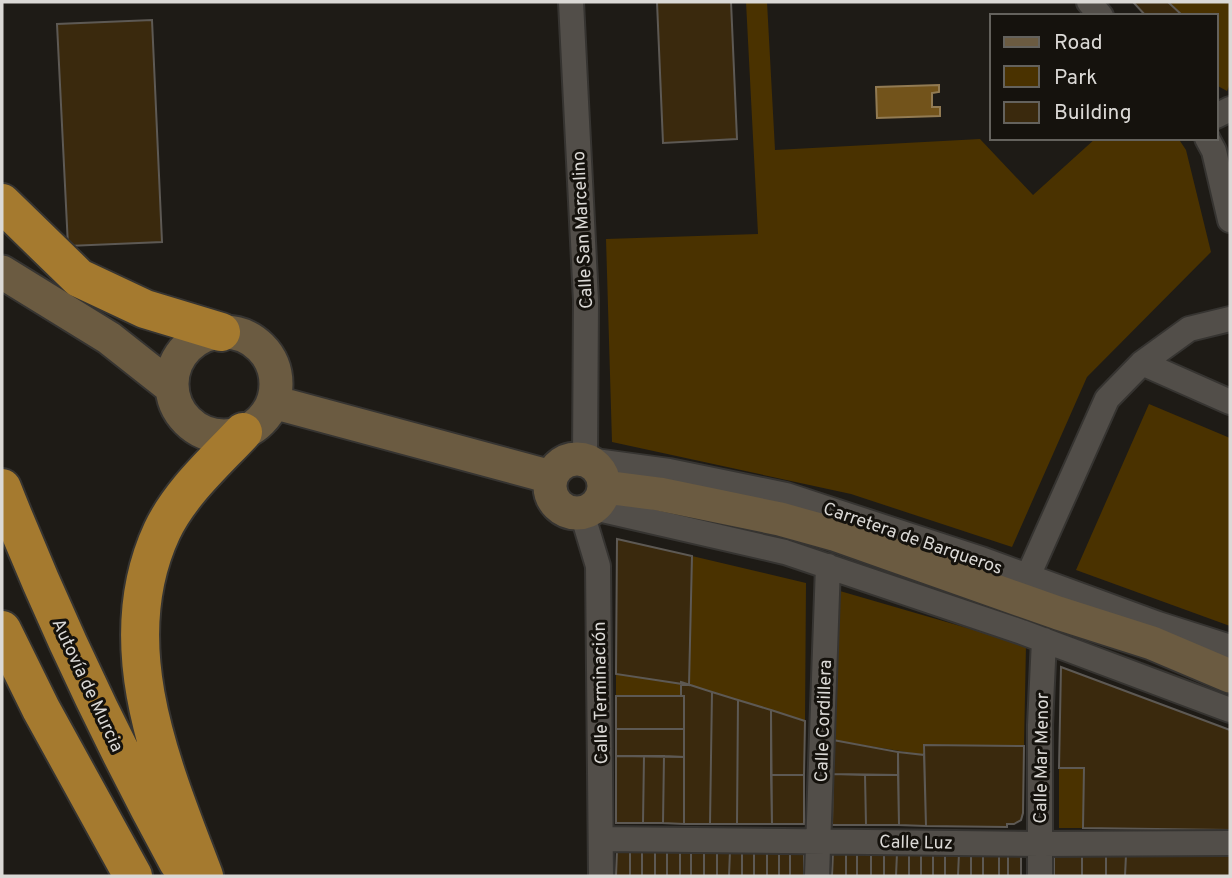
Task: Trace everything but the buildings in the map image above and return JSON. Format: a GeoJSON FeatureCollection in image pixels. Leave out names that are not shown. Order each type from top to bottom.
{"type":"FeatureCollection","features":[{"type":"Feature","properties":{"kind":"highway"},"geometry":{"type":"LineString","coordinates":[[2,203],[79,278],[145,309],[221,332]]}},
{"type":"Feature","properties":{"kind":"highway"},"geometry":{"type":"LineString","coordinates":[[204,876],[149,718],[139,663],[139,619],[147,574],[162,530],[186,494],[243,432]]}},
{"type":"Feature","properties":{"kind":"highway","name":"Autovía de Murcia"},"geometry":{"type":"LineString","coordinates":[[2,488],[34,570],[87,684],[136,786],[186,876]]}},
{"type":"Feature","properties":{"kind":"highway"},"geometry":{"type":"LineString","coordinates":[[2,630],[53,733],[133,876]]}},
{"type":"Feature","properties":{"kind":"main road"},"geometry":{"type":"LineString","coordinates":[[2,272],[109,338],[171,387]]}},
{"type":"Feature","properties":{"kind":"main road"},"geometry":{"type":"LineString","coordinates":[[221,332],[238,334],[254,341],[273,368],[276,385],[273,402],[256,425],[243,432],[218,436],[195,428],[178,410],[171,387],[174,366],[185,348],[201,337],[221,332]]}},
{"type":"Feature","properties":{"kind":"main road"},"geometry":{"type":"LineString","coordinates":[[109,338],[185,348]]}},
{"type":"Feature","properties":{"kind":"main road"},"geometry":{"type":"LineString","coordinates":[[273,402],[500,461],[551,477]]}},
{"type":"Feature","properties":{"kind":"main road"},"geometry":{"type":"LineString","coordinates":[[569,459],[591,486],[566,511],[553,501],[550,493],[551,477],[561,463],[569,459]]}},
{"type":"Feature","properties":{"kind":"main road","name":"Carretera de Barqueros"},"geometry":{"type":"LineString","coordinates":[[591,486],[659,494],[766,516],[834,534],[1058,613],[1152,643],[1230,676]]}},
{"type":"Feature","properties":{"kind":"street","name":"Calle San Marcelino"},"geometry":{"type":"LineString","coordinates":[[571,2],[586,301],[591,486]]}},
{"type":"Feature","properties":{"kind":"street"},"geometry":{"type":"LineString","coordinates":[[1208,140],[1214,151],[1230,220]]}},
{"type":"Feature","properties":{"kind":"street"},"geometry":{"type":"LineString","coordinates":[[1028,576],[1107,400],[1142,363],[1189,329],[1230,319]]}},
{"type":"Feature","properties":{"kind":"street"},"geometry":{"type":"LineString","coordinates":[[1142,363],[1230,402]]}},
{"type":"Feature","properties":{"kind":"street","name":"Carretera de Barqueros"},"geometry":{"type":"LineString","coordinates":[[591,486],[669,471],[786,495],[1230,647]]}},
{"type":"Feature","properties":{"kind":"street"},"geometry":{"type":"LineString","coordinates":[[591,486],[1044,640],[1230,710]]}},
{"type":"Feature","properties":{"kind":"street","name":"Calle Terminación"},"geometry":{"type":"LineString","coordinates":[[591,486],[598,566],[601,876]]}},
{"type":"Feature","properties":{"kind":"street","name":"Calle Cordillera"},"geometry":{"type":"LineString","coordinates":[[817,876],[828,566]]}},
{"type":"Feature","properties":{"kind":"street","name":"Calle Mar Menor"},"geometry":{"type":"LineString","coordinates":[[1040,876],[1040,725],[1044,640]]}},
{"type":"Feature","properties":{"kind":"street","name":"Calle Luz"},"geometry":{"type":"LineString","coordinates":[[602,839],[1039,844],[1230,843]]}},
{"type":"Feature","properties":{"kind":"green space"},"geometry":{"type":"Polygon","coordinates":[[[746,2],[767,2],[775,150],[980,139],[1033,195],[1094,140],[1179,140],[1186,150],[1211,252],[1087,377],[1012,547],[851,494],[612,442],[606,239],[758,234],[746,2]]]}},
{"type":"Feature","properties":{"kind":"green space"},"geometry":{"type":"Polygon","coordinates":[[[1133,2],[1230,2],[1230,84],[1227,91],[1218,86],[1218,14],[1144,14],[1133,2]]]}},
{"type":"Feature","properties":{"kind":"green space"},"geometry":{"type":"Polygon","coordinates":[[[1149,404],[1230,438],[1230,626],[1076,570],[1149,404]]]}},
{"type":"Feature","properties":{"kind":"green space"},"geometry":{"type":"Polygon","coordinates":[[[692,556],[806,583],[805,721],[689,685],[692,556]]]}},
{"type":"Feature","properties":{"kind":"green space"},"geometry":{"type":"Polygon","coordinates":[[[833,589],[1026,645],[1024,746],[924,745],[924,755],[833,740],[833,589]]]}},
{"type":"Feature","properties":{"kind":"green space"},"geometry":{"type":"Polygon","coordinates":[[[616,674],[681,682],[681,696],[616,696],[616,674]]]}},
{"type":"Feature","properties":{"kind":"green space"},"geometry":{"type":"Polygon","coordinates":[[[1059,768],[1084,768],[1083,828],[1059,828],[1059,768]]]}},
{"type":"Feature","properties":{"kind":"shaded area"},"geometry":{"type":"Polygon","coordinates":[[[939,85],[939,92],[932,93],[932,107],[940,107],[940,116],[877,118],[876,87],[939,85]]]}}]}
